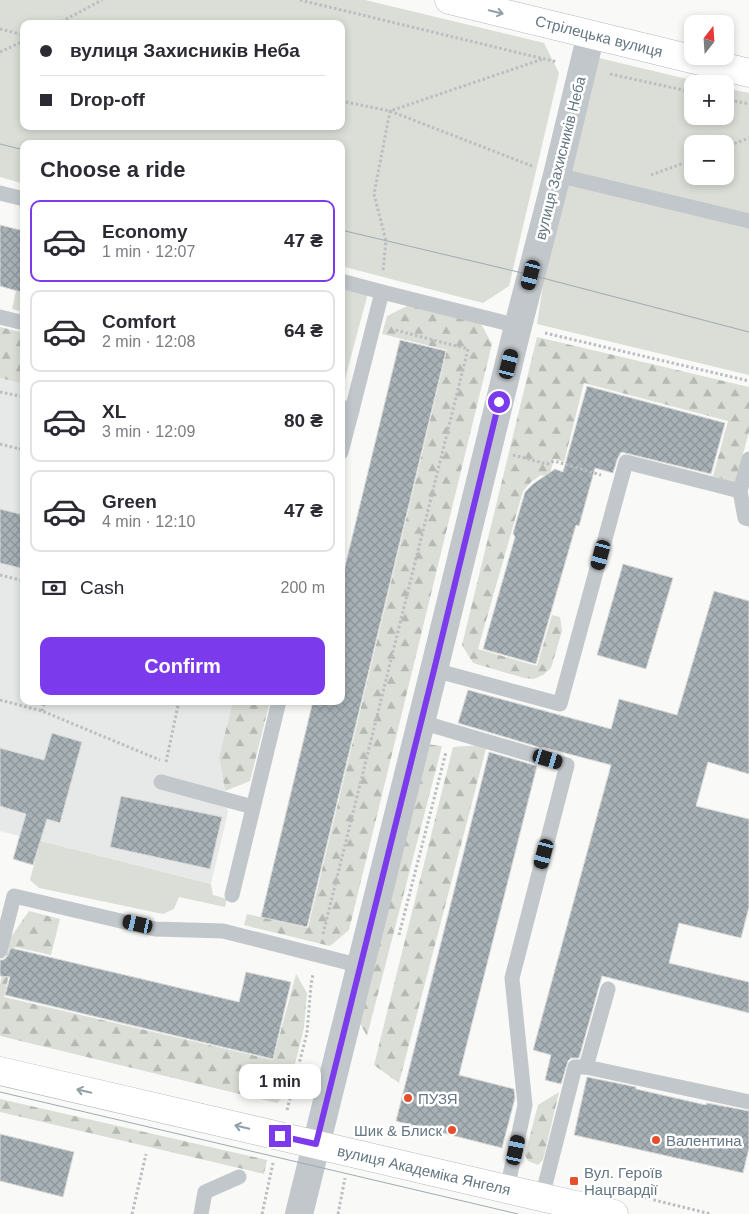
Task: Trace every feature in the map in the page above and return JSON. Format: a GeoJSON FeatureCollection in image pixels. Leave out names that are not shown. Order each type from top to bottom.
{"type":"FeatureCollection","features":[{"type":"Feature","properties":{"kind":"main road","name":"Стрілецька вулиця"},"geometry":{"type":"LineString","coordinates":[[449,0],[749,73]]}},
{"type":"Feature","properties":{"kind":"main road","name":"вулиця Академіка Янгеля"},"geometry":{"type":"LineString","coordinates":[[0,1071],[614,1214]]}},
{"type":"Feature","properties":{"kind":"street","name":"вулиця Захисників Неба"},"geometry":{"type":"LineString","coordinates":[[299,1214],[591,34]]}},
{"type":"Feature","properties":{"kind":"lane"},"geometry":{"type":"LineString","coordinates":[[557,175],[749,221]]}},
{"type":"Feature","properties":{"kind":"lane"},"geometry":{"type":"LineString","coordinates":[[0,193],[20,198]]}},
{"type":"Feature","properties":{"kind":"lane"},"geometry":{"type":"LineString","coordinates":[[345,282],[518,326]]}},
{"type":"Feature","properties":{"kind":"lane"},"geometry":{"type":"LineString","coordinates":[[346,409],[382,292]]}},
{"type":"Feature","properties":{"kind":"lane"},"geometry":{"type":"LineString","coordinates":[[0,316],[20,322]]}},
{"type":"Feature","properties":{"kind":"lane"},"geometry":{"type":"LineString","coordinates":[[749,459],[740,491],[745,518],[749,520]]}},
{"type":"Feature","properties":{"kind":"lane"},"geometry":{"type":"LineString","coordinates":[[434,670],[560,704],[626,462],[740,491]]}},
{"type":"Feature","properties":{"kind":"lane"},"geometry":{"type":"LineString","coordinates":[[232,895],[278,705]]}},
{"type":"Feature","properties":{"kind":"lane"},"geometry":{"type":"LineString","coordinates":[[422,722],[567,765],[512,978],[525,1105],[507,1189]]}},
{"type":"Feature","properties":{"kind":"lane"},"geometry":{"type":"LineString","coordinates":[[161,782],[253,807]]}},
{"type":"Feature","properties":{"kind":"lane"},"geometry":{"type":"LineString","coordinates":[[0,951],[14,896],[155,929],[222,931],[360,966]]}},
{"type":"Feature","properties":{"kind":"lane"},"geometry":{"type":"LineString","coordinates":[[586,1067],[608,989]]}},
{"type":"Feature","properties":{"kind":"lane"},"geometry":{"type":"LineString","coordinates":[[542,1197],[575,1067],[586,1067],[749,1102]]}},
{"type":"Feature","properties":{"kind":"lane"},"geometry":{"type":"LineString","coordinates":[[201,1214],[205,1192],[239,1176]]}},
{"type":"Feature","properties":{"kind":"path"},"geometry":{"type":"LineString","coordinates":[[64,20],[102,0]]}},
{"type":"Feature","properties":{"kind":"path"},"geometry":{"type":"LineString","coordinates":[[300,0],[684,90]]}},
{"type":"Feature","properties":{"kind":"path"},"geometry":{"type":"LineString","coordinates":[[0,29],[20,34]]}},
{"type":"Feature","properties":{"kind":"path"},"geometry":{"type":"LineString","coordinates":[[0,52],[20,43]]}},
{"type":"Feature","properties":{"kind":"path"},"geometry":{"type":"LineString","coordinates":[[390,111],[543,58]]}},
{"type":"Feature","properties":{"kind":"path"},"geometry":{"type":"LineString","coordinates":[[734,101],[749,104]]}},
{"type":"Feature","properties":{"kind":"path"},"geometry":{"type":"LineString","coordinates":[[345,102],[390,111],[557,175]]}},
{"type":"Feature","properties":{"kind":"path"},"geometry":{"type":"LineString","coordinates":[[382,292],[386,241],[374,194],[390,111]]}},
{"type":"Feature","properties":{"kind":"path"},"geometry":{"type":"LineString","coordinates":[[734,144],[749,138]]}},
{"type":"Feature","properties":{"kind":"path"},"geometry":{"type":"LineString","coordinates":[[287,1111],[307,1033],[311,985],[318,955],[468,348],[372,325]]}},
{"type":"Feature","properties":{"kind":"path"},"geometry":{"type":"LineString","coordinates":[[518,326],[749,381]]}},
{"type":"Feature","properties":{"kind":"path"},"geometry":{"type":"LineString","coordinates":[[0,392],[20,396]]}},
{"type":"Feature","properties":{"kind":"path"},"geometry":{"type":"LineString","coordinates":[[0,444],[20,449]]}},
{"type":"Feature","properties":{"kind":"path"},"geometry":{"type":"LineString","coordinates":[[506,453],[547,464],[554,462],[621,480]]}},
{"type":"Feature","properties":{"kind":"path"},"geometry":{"type":"LineString","coordinates":[[0,575],[20,580]]}},
{"type":"Feature","properties":{"kind":"path"},"geometry":{"type":"LineString","coordinates":[[0,700],[42,711],[165,762]]}},
{"type":"Feature","properties":{"kind":"path"},"geometry":{"type":"LineString","coordinates":[[42,711],[44,705]]}},
{"type":"Feature","properties":{"kind":"path"},"geometry":{"type":"LineString","coordinates":[[161,782],[178,705]]}},
{"type":"Feature","properties":{"kind":"path"},"geometry":{"type":"LineString","coordinates":[[132,1214],[146,1154]]}},
{"type":"Feature","properties":{"kind":"path"},"geometry":{"type":"LineString","coordinates":[[262,1214],[275,1156]]}},
{"type":"Feature","properties":{"kind":"path"},"geometry":{"type":"LineString","coordinates":[[338,1214],[346,1174]]}},
{"type":"Feature","properties":{"kind":"shaded area"},"geometry":{"type":"Polygon","coordinates":[[[0,378],[20,383],[20,705],[232,705],[219,757],[228,812],[211,884],[0,831],[0,378]]]}},
{"type":"Feature","properties":{"kind":"green space"},"geometry":{"type":"Polygon","coordinates":[[[0,0],[365,0],[544,43],[559,73],[509,286],[483,303],[345,267],[345,140],[20,140],[20,183],[0,177],[0,0]]]}},
{"type":"Feature","properties":{"kind":"green space"},"geometry":{"type":"Polygon","coordinates":[[[599,58],[684,78],[684,125],[734,125],[734,90],[749,93],[749,375],[537,324],[545,272],[599,58]]]}},
{"type":"Feature","properties":{"kind":"green space"},"geometry":{"type":"Polygon","coordinates":[[[345,287],[368,293],[345,379],[345,287]]]}},
{"type":"Feature","properties":{"kind":"green space"},"geometry":{"type":"Polygon","coordinates":[[[16,291],[20,292],[20,311],[12,309],[16,291]]]}},
{"type":"Feature","properties":{"kind":"green space"},"geometry":{"type":"Polygon","coordinates":[[[413,303],[479,320],[492,344],[349,930],[330,946],[244,925],[247,914],[308,928],[447,350],[382,334],[387,316],[413,303]]]}},
{"type":"Feature","properties":{"kind":"green space"},"geometry":{"type":"Polygon","coordinates":[[[0,327],[20,332],[20,383],[0,378],[0,327]]]}},
{"type":"Feature","properties":{"kind":"green space"},"geometry":{"type":"Polygon","coordinates":[[[537,337],[749,387],[749,432],[735,483],[713,476],[728,421],[584,383],[564,462],[554,459],[549,477],[541,475],[523,491],[478,649],[537,666],[552,615],[560,617],[562,631],[551,668],[543,675],[534,679],[524,678],[473,663],[462,645],[537,337]]]}},
{"type":"Feature","properties":{"kind":"green space"},"geometry":{"type":"Polygon","coordinates":[[[232,705],[269,705],[250,781],[225,791],[219,757],[232,705]]]}},
{"type":"Feature","properties":{"kind":"green space"},"geometry":{"type":"Polygon","coordinates":[[[426,744],[442,746],[367,1036],[357,1018],[426,744]]]}},
{"type":"Feature","properties":{"kind":"green space"},"geometry":{"type":"Polygon","coordinates":[[[487,745],[399,1083],[374,1065],[453,747],[487,745]]]}},
{"type":"Feature","properties":{"kind":"green space"},"geometry":{"type":"Polygon","coordinates":[[[40,841],[211,884],[213,895],[227,899],[225,907],[179,897],[174,909],[163,914],[39,888],[30,880],[40,841]]]}},
{"type":"Feature","properties":{"kind":"green space"},"geometry":{"type":"Polygon","coordinates":[[[29,911],[60,919],[51,955],[15,947],[4,997],[273,1060],[296,974],[307,993],[304,1028],[288,1092],[277,1103],[0,1036],[0,984],[11,937],[29,911]]]}},
{"type":"Feature","properties":{"kind":"green space"},"geometry":{"type":"Polygon","coordinates":[[[559,1092],[543,1160],[538,1165],[528,1161],[525,1155],[538,1105],[559,1092]]]}},
{"type":"Feature","properties":{"kind":"green space"},"geometry":{"type":"Polygon","coordinates":[[[0,1099],[267,1160],[264,1174],[0,1112],[0,1099]]]}},
{"type":"Feature","properties":{"kind":"building"},"geometry":{"type":"Polygon","coordinates":[[[0,225],[20,230],[20,292],[0,286],[0,225]]]}},
{"type":"Feature","properties":{"kind":"building"},"geometry":{"type":"Polygon","coordinates":[[[400,340],[446,351],[307,927],[261,917],[312,705],[345,705],[345,567],[400,340]]]}},
{"type":"Feature","properties":{"kind":"building"},"geometry":{"type":"Polygon","coordinates":[[[587,386],[725,423],[711,474],[621,452],[613,473],[595,468],[579,526],[576,525],[536,664],[483,649],[515,537],[513,533],[525,492],[555,469],[563,472],[587,386]]]}},
{"type":"Feature","properties":{"kind":"building"},"geometry":{"type":"Polygon","coordinates":[[[0,509],[20,514],[20,568],[0,563],[0,509]]]}},
{"type":"Feature","properties":{"kind":"building"},"geometry":{"type":"Polygon","coordinates":[[[623,564],[673,578],[646,669],[597,655],[623,564]]]}},
{"type":"Feature","properties":{"kind":"building"},"geometry":{"type":"Polygon","coordinates":[[[714,591],[749,601],[749,774],[708,762],[696,806],[749,819],[749,907],[741,938],[679,923],[669,963],[749,982],[749,1013],[602,976],[579,1058],[571,1058],[568,1061],[561,1084],[545,1080],[551,1055],[533,1050],[611,765],[542,748],[458,723],[468,690],[611,729],[619,699],[677,715],[714,591]]]}},
{"type":"Feature","properties":{"kind":"building"},"geometry":{"type":"Polygon","coordinates":[[[52,733],[82,742],[60,823],[47,819],[33,865],[13,859],[26,814],[0,806],[0,748],[44,760],[52,733]]]}},
{"type":"Feature","properties":{"kind":"building"},"geometry":{"type":"Polygon","coordinates":[[[489,752],[537,766],[459,1075],[514,1089],[515,1098],[502,1148],[396,1121],[489,752]]]}},
{"type":"Feature","properties":{"kind":"building"},"geometry":{"type":"Polygon","coordinates":[[[121,796],[222,817],[210,869],[110,847],[121,796]]]}},
{"type":"Feature","properties":{"kind":"building"},"geometry":{"type":"Polygon","coordinates":[[[11,948],[239,1002],[246,972],[291,982],[273,1059],[5,995],[10,977],[0,976],[0,960],[7,957],[11,948]]]}},
{"type":"Feature","properties":{"kind":"building"},"geometry":{"type":"Polygon","coordinates":[[[587,1077],[706,1105],[707,1103],[749,1111],[749,1148],[743,1173],[574,1135],[587,1077]]]}},
{"type":"Feature","properties":{"kind":"building"},"geometry":{"type":"Polygon","coordinates":[[[0,1134],[74,1152],[63,1197],[0,1181],[0,1134]]]}},
{"type":"Feature","properties":{"kind":"tram line"},"geometry":{"type":"LineString","coordinates":[[0,144],[20,149]]}},
{"type":"Feature","properties":{"kind":"tram line"},"geometry":{"type":"LineString","coordinates":[[345,231],[531,275],[749,332]]}},
{"type":"Feature","properties":{"kind":"tram line"},"geometry":{"type":"LineString","coordinates":[[0,1092],[518,1214]]}},
{"type":"Feature","properties":{"kind":"place","name":"ПУЗЯ"},"geometry":{"type":"Point","coordinates":[408,1098]}},
{"type":"Feature","properties":{"kind":"place","name":"Шик & Блиск"},"geometry":{"type":"Point","coordinates":[452,1130]}},
{"type":"Feature","properties":{"kind":"place","name":"Валентина"},"geometry":{"type":"Point","coordinates":[656,1140]}},
{"type":"Feature","properties":{"kind":"place","name":"Вул. Героїв Нацгвардії"},"geometry":{"type":"Point","coordinates":[574,1181]}},
{"type":"Feature","properties":{"kind":"route"},"geometry":{"type":"LineString","coordinates":[[280,1136],[316,1144],[499,402]]}}]}
